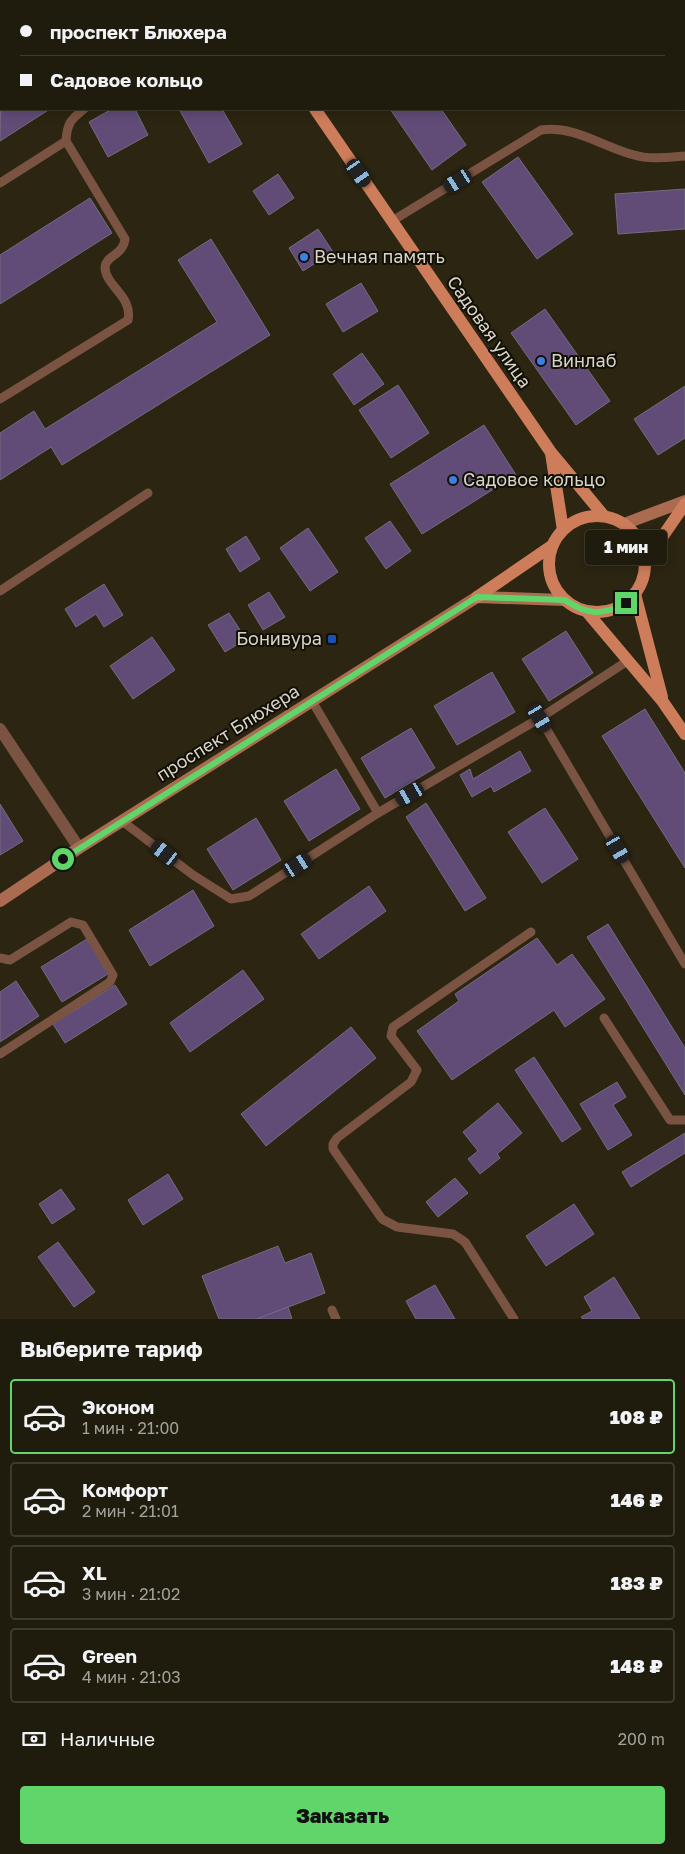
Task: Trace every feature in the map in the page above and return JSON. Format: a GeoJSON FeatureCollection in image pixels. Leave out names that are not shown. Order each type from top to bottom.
{"type":"FeatureCollection","features":[{"type":"Feature","properties":{"kind":"main road","name":"Садовая улица"},"geometry":{"type":"LineString","coordinates":[[316,110],[550,451],[604,516]]}},
{"type":"Feature","properties":{"kind":"main road"},"geometry":{"type":"LineString","coordinates":[[550,451],[564,530]]}},
{"type":"Feature","properties":{"kind":"main road"},"geometry":{"type":"LineString","coordinates":[[645,562],[685,503]]}},
{"type":"Feature","properties":{"kind":"main road"},"geometry":{"type":"LineString","coordinates":[[477,597],[553,545],[564,530],[579,520],[589,517],[604,516],[624,524],[635,534],[642,547],[645,562],[643,579],[635,594],[626,603],[614,610],[587,612],[565,600],[556,588],[550,575],[553,545]]}},
{"type":"Feature","properties":{"kind":"main road"},"geometry":{"type":"LineString","coordinates":[[635,594],[663,702]]}},
{"type":"Feature","properties":{"kind":"main road"},"geometry":{"type":"LineString","coordinates":[[587,612],[663,702],[685,734]]}},
{"type":"Feature","properties":{"kind":"street"},"geometry":{"type":"LineString","coordinates":[[624,524],[685,503]]}},
{"type":"Feature","properties":{"kind":"street"},"geometry":{"type":"LineString","coordinates":[[477,597],[565,600]]}},
{"type":"Feature","properties":{"kind":"street","name":"проспект Блюхера"},"geometry":{"type":"LineString","coordinates":[[0,901],[79,848],[477,597]]}},
{"type":"Feature","properties":{"kind":"street"},"geometry":{"type":"LineString","coordinates":[[0,729],[79,848]]}},
{"type":"Feature","properties":{"kind":"lane"},"geometry":{"type":"LineString","coordinates":[[0,399],[128,320],[129,307],[106,273],[105,266],[108,259],[122,250],[125,239],[66,141],[67,129],[72,118],[83,110]]}},
{"type":"Feature","properties":{"kind":"lane"},"geometry":{"type":"LineString","coordinates":[[392,221],[541,130],[563,129],[636,156],[653,158],[685,156]]}},
{"type":"Feature","properties":{"kind":"lane"},"geometry":{"type":"LineString","coordinates":[[0,183],[66,141]]}},
{"type":"Feature","properties":{"kind":"lane"},"geometry":{"type":"LineString","coordinates":[[0,591],[148,493]]}},
{"type":"Feature","properties":{"kind":"lane"},"geometry":{"type":"LineString","coordinates":[[122,821],[193,875],[231,899],[249,896],[378,813],[540,718],[629,660]]}},
{"type":"Feature","properties":{"kind":"lane"},"geometry":{"type":"LineString","coordinates":[[312,701],[378,813]]}},
{"type":"Feature","properties":{"kind":"lane"},"geometry":{"type":"LineString","coordinates":[[540,718],[685,964]]}},
{"type":"Feature","properties":{"kind":"lane"},"geometry":{"type":"LineString","coordinates":[[0,958],[10,960],[71,922],[77,922],[83,925],[113,976],[110,982],[0,1054]]}},
{"type":"Feature","properties":{"kind":"lane"},"geometry":{"type":"LineString","coordinates":[[514,1319],[465,1242],[454,1234],[397,1227],[382,1219],[332,1150],[337,1138],[410,1082],[416,1070],[391,1036],[393,1026],[531,932]]}},
{"type":"Feature","properties":{"kind":"lane"},"geometry":{"type":"LineString","coordinates":[[604,1018],[670,1120],[685,1120]]}},
{"type":"Feature","properties":{"kind":"lane"},"geometry":{"type":"LineString","coordinates":[[332,1310],[336,1319]]}},
{"type":"Feature","properties":{"kind":"building"},"geometry":{"type":"Polygon","coordinates":[[[1,110],[48,110],[0,141],[1,110]]]}},
{"type":"Feature","properties":{"kind":"building"},"geometry":{"type":"Polygon","coordinates":[[[110,110],[136,110],[148,135],[108,157],[89,122],[110,110]]]}},
{"type":"Feature","properties":{"kind":"building"},"geometry":{"type":"Polygon","coordinates":[[[180,110],[223,110],[242,144],[209,163],[180,110]]]}},
{"type":"Feature","properties":{"kind":"building"},"geometry":{"type":"Polygon","coordinates":[[[391,110],[442,110],[466,145],[432,170],[391,110]]]}},
{"type":"Feature","properties":{"kind":"building"},"geometry":{"type":"Polygon","coordinates":[[[518,157],[573,234],[537,259],[482,182],[518,157]]]}},
{"type":"Feature","properties":{"kind":"building"},"geometry":{"type":"Polygon","coordinates":[[[278,174],[294,198],[269,215],[253,191],[278,174]]]}},
{"type":"Feature","properties":{"kind":"building"},"geometry":{"type":"Polygon","coordinates":[[[685,189],[685,229],[618,234],[615,194],[685,189]]]}},
{"type":"Feature","properties":{"kind":"building"},"geometry":{"type":"Polygon","coordinates":[[[90,198],[112,233],[0,304],[0,255],[90,198]]]}},
{"type":"Feature","properties":{"kind":"building"},"geometry":{"type":"Polygon","coordinates":[[[318,229],[333,252],[303,271],[289,248],[318,229]]]}},
{"type":"Feature","properties":{"kind":"building"},"geometry":{"type":"Polygon","coordinates":[[[211,239],[270,335],[62,465],[51,447],[0,480],[0,433],[34,411],[45,429],[217,322],[178,260],[211,239]]]}},
{"type":"Feature","properties":{"kind":"building"},"geometry":{"type":"Polygon","coordinates":[[[361,283],[378,311],[343,332],[326,304],[361,283]]]}},
{"type":"Feature","properties":{"kind":"building"},"geometry":{"type":"Polygon","coordinates":[[[545,309],[610,401],[576,425],[511,333],[545,309]]]}},
{"type":"Feature","properties":{"kind":"building"},"geometry":{"type":"Polygon","coordinates":[[[362,353],[384,384],[354,405],[333,374],[362,353]]]}},
{"type":"Feature","properties":{"kind":"building"},"geometry":{"type":"Polygon","coordinates":[[[398,385],[429,433],[391,458],[359,410],[398,385]]]}},
{"type":"Feature","properties":{"kind":"building"},"geometry":{"type":"Polygon","coordinates":[[[685,386],[685,438],[658,455],[634,419],[685,386]]]}},
{"type":"Feature","properties":{"kind":"building","name":"Садовое кольцо"},"geometry":{"type":"Polygon","coordinates":[[[484,425],[516,475],[422,534],[390,484],[484,425]]]}},
{"type":"Feature","properties":{"kind":"building"},"geometry":{"type":"Polygon","coordinates":[[[390,521],[411,551],[386,569],[365,538],[390,521]]]}},
{"type":"Feature","properties":{"kind":"building"},"geometry":{"type":"Polygon","coordinates":[[[308,528],[338,572],[310,591],[280,548],[308,528]]]}},
{"type":"Feature","properties":{"kind":"building"},"geometry":{"type":"Polygon","coordinates":[[[246,536],[260,559],[240,572],[226,549],[246,536]]]}},
{"type":"Feature","properties":{"kind":"building"},"geometry":{"type":"Polygon","coordinates":[[[104,584],[123,615],[104,627],[96,614],[76,627],[65,609],[104,584]]]}},
{"type":"Feature","properties":{"kind":"building"},"geometry":{"type":"Polygon","coordinates":[[[269,592],[285,617],[263,630],[248,605],[269,592]]]}},
{"type":"Feature","properties":{"kind":"building"},"geometry":{"type":"Polygon","coordinates":[[[229,613],[246,639],[225,652],[208,625],[229,613]]]}},
{"type":"Feature","properties":{"kind":"building"},"geometry":{"type":"Polygon","coordinates":[[[566,631],[593,673],[549,701],[522,659],[566,631]]]}},
{"type":"Feature","properties":{"kind":"building"},"geometry":{"type":"Polygon","coordinates":[[[152,637],[175,670],[133,699],[110,666],[152,637]]]}},
{"type":"Feature","properties":{"kind":"building"},"geometry":{"type":"Polygon","coordinates":[[[492,672],[515,712],[457,745],[434,706],[492,672]]]}},
{"type":"Feature","properties":{"kind":"building"},"geometry":{"type":"Polygon","coordinates":[[[645,709],[685,773],[685,868],[602,736],[645,709]]]}},
{"type":"Feature","properties":{"kind":"building"},"geometry":{"type":"Polygon","coordinates":[[[411,728],[435,768],[385,798],[361,758],[411,728]]]}},
{"type":"Feature","properties":{"kind":"building"},"geometry":{"type":"Polygon","coordinates":[[[520,751],[531,771],[494,792],[491,786],[472,797],[460,775],[470,769],[473,779],[520,751]]]}},
{"type":"Feature","properties":{"kind":"building"},"geometry":{"type":"Polygon","coordinates":[[[336,769],[360,809],[309,841],[284,801],[336,769]]]}},
{"type":"Feature","properties":{"kind":"building"},"geometry":{"type":"Polygon","coordinates":[[[426,803],[486,898],[465,911],[406,817],[426,803]]]}},
{"type":"Feature","properties":{"kind":"building"},"geometry":{"type":"Polygon","coordinates":[[[0,804],[23,841],[0,855],[0,804]]]}},
{"type":"Feature","properties":{"kind":"building"},"geometry":{"type":"Polygon","coordinates":[[[545,808],[578,859],[542,883],[508,832],[545,808]]]}},
{"type":"Feature","properties":{"kind":"building"},"geometry":{"type":"Polygon","coordinates":[[[256,818],[281,860],[233,890],[207,849],[256,818]]]}},
{"type":"Feature","properties":{"kind":"building"},"geometry":{"type":"Polygon","coordinates":[[[369,886],[386,911],[319,959],[301,934],[369,886]]]}},
{"type":"Feature","properties":{"kind":"building"},"geometry":{"type":"Polygon","coordinates":[[[193,890],[214,926],[150,966],[129,930],[193,890]]]}},
{"type":"Feature","properties":{"kind":"building"},"geometry":{"type":"Polygon","coordinates":[[[608,924],[685,1048],[685,1095],[587,937],[608,924]]]}},
{"type":"Feature","properties":{"kind":"building"},"geometry":{"type":"Polygon","coordinates":[[[537,938],[557,965],[572,954],[605,999],[565,1027],[554,1010],[452,1080],[417,1031],[459,1001],[455,994],[537,938]]]}},
{"type":"Feature","properties":{"kind":"building"},"geometry":{"type":"Polygon","coordinates":[[[87,939],[108,974],[62,1002],[41,967],[87,939]]]}},
{"type":"Feature","properties":{"kind":"building"},"geometry":{"type":"Polygon","coordinates":[[[243,970],[264,999],[190,1052],[170,1023],[243,970]]]}},
{"type":"Feature","properties":{"kind":"building"},"geometry":{"type":"Polygon","coordinates":[[[16,981],[39,1016],[0,1042],[0,992],[16,981]]]}},
{"type":"Feature","properties":{"kind":"building"},"geometry":{"type":"Polygon","coordinates":[[[115,985],[127,1004],[65,1043],[53,1024],[115,985]]]}},
{"type":"Feature","properties":{"kind":"building"},"geometry":{"type":"Polygon","coordinates":[[[351,1027],[376,1058],[266,1146],[241,1114],[351,1027]]]}},
{"type":"Feature","properties":{"kind":"building"},"geometry":{"type":"Polygon","coordinates":[[[534,1057],[581,1129],[562,1142],[515,1070],[534,1057]]]}},
{"type":"Feature","properties":{"kind":"building"},"geometry":{"type":"Polygon","coordinates":[[[617,1082],[626,1097],[613,1105],[632,1135],[608,1150],[580,1104],[617,1082]]]}},
{"type":"Feature","properties":{"kind":"building"},"geometry":{"type":"Polygon","coordinates":[[[498,1103],[522,1133],[497,1154],[500,1158],[480,1174],[468,1159],[478,1151],[463,1132],[498,1103]]]}},
{"type":"Feature","properties":{"kind":"building"},"geometry":{"type":"Polygon","coordinates":[[[685,1133],[685,1153],[631,1187],[622,1172],[685,1133]]]}},
{"type":"Feature","properties":{"kind":"building"},"geometry":{"type":"Polygon","coordinates":[[[168,1174],[183,1199],[143,1225],[128,1200],[168,1174]]]}},
{"type":"Feature","properties":{"kind":"building"},"geometry":{"type":"Polygon","coordinates":[[[455,1178],[468,1193],[438,1217],[426,1202],[455,1178]]]}},
{"type":"Feature","properties":{"kind":"building"},"geometry":{"type":"Polygon","coordinates":[[[61,1189],[75,1209],[52,1224],[39,1204],[61,1189]]]}},
{"type":"Feature","properties":{"kind":"building"},"geometry":{"type":"Polygon","coordinates":[[[574,1204],[594,1234],[546,1266],[526,1236],[574,1204]]]}},
{"type":"Feature","properties":{"kind":"building"},"geometry":{"type":"Polygon","coordinates":[[[58,1242],[95,1292],[74,1307],[38,1257],[58,1242]]]}},
{"type":"Feature","properties":{"kind":"building"},"geometry":{"type":"Polygon","coordinates":[[[278,1246],[285,1263],[311,1253],[325,1293],[257,1319],[219,1319],[202,1276],[278,1246]]]}},
{"type":"Feature","properties":{"kind":"building"},"geometry":{"type":"Polygon","coordinates":[[[614,1277],[640,1319],[583,1319],[581,1317],[592,1311],[584,1297],[614,1277]]]}},
{"type":"Feature","properties":{"kind":"building"},"geometry":{"type":"Polygon","coordinates":[[[435,1285],[455,1319],[416,1319],[406,1301],[435,1285]]]}},
{"type":"Feature","properties":{"kind":"building"},"geometry":{"type":"Polygon","coordinates":[[[288,1307],[292,1319],[257,1319],[288,1307]]]}},
{"type":"Feature","properties":{"kind":"place","name":"Вечная память"},"geometry":{"type":"Point","coordinates":[304,257]}},
{"type":"Feature","properties":{"kind":"place","name":"Винлаб"},"geometry":{"type":"Point","coordinates":[541,361]}},
{"type":"Feature","properties":{"kind":"place","name":"Садовое кольцо"},"geometry":{"type":"Point","coordinates":[453,480]}},
{"type":"Feature","properties":{"kind":"place","name":"Бонивура"},"geometry":{"type":"Point","coordinates":[332,639]}},
{"type":"Feature","properties":{"kind":"route"},"geometry":{"type":"LineString","coordinates":[[63,859],[477,597],[565,600],[587,612],[614,610],[626,603]]}}]}
